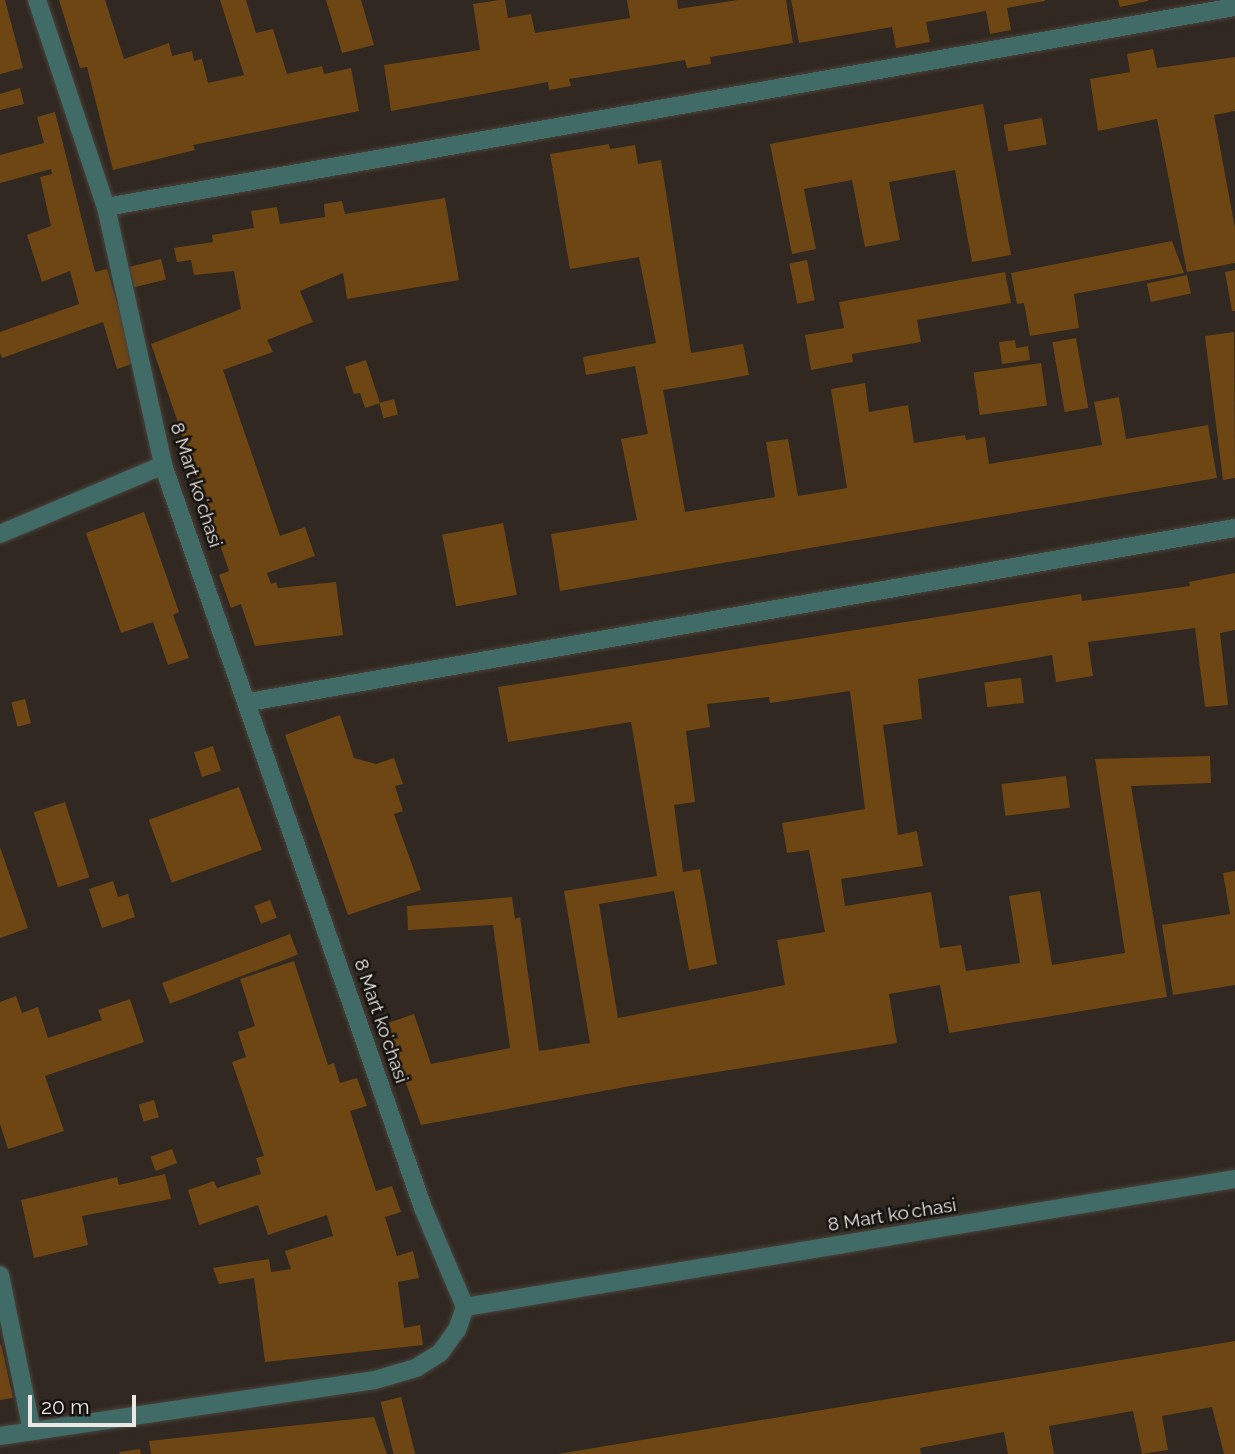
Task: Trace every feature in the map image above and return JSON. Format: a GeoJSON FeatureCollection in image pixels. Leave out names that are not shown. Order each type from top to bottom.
{"type":"FeatureCollection","features":[{"type":"Feature","properties":{"kind":"street","name":"8 Mart koʻchasi"},"geometry":{"type":"LineString","coordinates":[[37,0],[106,207],[163,465],[249,702],[423,1208],[465,1307],[1235,1179]]}},
{"type":"Feature","properties":{"kind":"street"},"geometry":{"type":"LineString","coordinates":[[106,207],[1235,8]]}},
{"type":"Feature","properties":{"kind":"street"},"geometry":{"type":"LineString","coordinates":[[0,534],[163,465]]}},
{"type":"Feature","properties":{"kind":"street"},"geometry":{"type":"LineString","coordinates":[[249,702],[1235,528]]}},
{"type":"Feature","properties":{"kind":"street"},"geometry":{"type":"LineString","coordinates":[[0,1275],[32,1431]]}},
{"type":"Feature","properties":{"kind":"street"},"geometry":{"type":"LineString","coordinates":[[0,1436],[374,1380],[416,1367],[440,1353],[457,1330],[465,1307]]}},
{"type":"Feature","properties":{"kind":"building"},"geometry":{"type":"Polygon","coordinates":[[[0,0],[5,0],[23,68],[0,74],[0,0]]]}},
{"type":"Feature","properties":{"kind":"building"},"geometry":{"type":"Polygon","coordinates":[[[59,0],[105,0],[124,59],[169,43],[172,56],[192,51],[194,61],[202,59],[208,83],[244,75],[220,0],[246,0],[256,33],[273,29],[287,74],[322,66],[324,74],[351,68],[359,111],[193,145],[195,150],[113,170],[87,67],[80,68],[59,0]]]}},
{"type":"Feature","properties":{"kind":"building"},"geometry":{"type":"Polygon","coordinates":[[[326,0],[361,0],[374,45],[342,53],[326,0]]]}},
{"type":"Feature","properties":{"kind":"building"},"geometry":{"type":"Polygon","coordinates":[[[505,0],[508,18],[531,14],[535,33],[630,18],[627,0],[677,0],[678,9],[738,0],[786,0],[793,43],[710,57],[711,64],[687,68],[685,60],[569,79],[571,86],[549,90],[548,82],[391,111],[384,65],[480,50],[473,4],[505,0]]]}},
{"type":"Feature","properties":{"kind":"building"},"geometry":{"type":"Polygon","coordinates":[[[791,0],[1045,1],[1007,8],[1011,30],[990,34],[986,11],[926,22],[930,42],[896,48],[892,27],[799,43],[791,0]]]}},
{"type":"Feature","properties":{"kind":"building"},"geometry":{"type":"Polygon","coordinates":[[[1118,0],[1148,0],[1148,1],[1120,7],[1118,0]]]}},
{"type":"Feature","properties":{"kind":"building"},"geometry":{"type":"Polygon","coordinates":[[[1153,49],[1157,68],[1235,57],[1235,111],[1214,115],[1235,228],[1235,263],[1187,272],[1157,119],[1098,131],[1090,79],[1130,72],[1127,54],[1153,49]]]}},
{"type":"Feature","properties":{"kind":"building"},"geometry":{"type":"Polygon","coordinates":[[[20,88],[24,104],[0,110],[0,94],[20,88]]]}},
{"type":"Feature","properties":{"kind":"building"},"geometry":{"type":"Polygon","coordinates":[[[983,104],[1011,255],[972,262],[955,170],[889,182],[900,240],[865,247],[852,180],[804,189],[816,249],[792,254],[770,144],[983,104]]]}},
{"type":"Feature","properties":{"kind":"building"},"geometry":{"type":"Polygon","coordinates":[[[55,112],[95,272],[107,269],[135,363],[117,369],[103,322],[2,358],[0,353],[0,332],[79,304],[70,271],[42,282],[27,235],[51,226],[40,177],[52,174],[51,169],[0,183],[0,155],[44,143],[37,117],[55,112]]]}},
{"type":"Feature","properties":{"kind":"building"},"geometry":{"type":"Polygon","coordinates":[[[1042,118],[1047,145],[1008,151],[1004,125],[1042,118]]]}},
{"type":"Feature","properties":{"kind":"building"},"geometry":{"type":"Polygon","coordinates":[[[609,144],[610,149],[635,145],[638,164],[661,160],[691,353],[743,344],[749,375],[663,390],[685,512],[775,497],[766,442],[788,439],[798,496],[847,488],[831,389],[865,383],[869,412],[908,405],[914,443],[965,435],[966,440],[985,437],[989,464],[1102,445],[1094,402],[1119,397],[1126,439],[1208,425],[1217,478],[560,591],[551,534],[637,520],[621,439],[648,434],[635,366],[586,375],[583,357],[656,343],[639,257],[570,269],[550,154],[609,144]]]}},
{"type":"Feature","properties":{"kind":"building"},"geometry":{"type":"Polygon","coordinates":[[[445,198],[459,280],[347,299],[343,273],[300,291],[313,322],[267,340],[273,352],[223,370],[280,536],[305,527],[315,556],[267,573],[271,584],[276,582],[278,588],[336,582],[343,635],[255,646],[241,604],[231,608],[219,575],[229,571],[151,344],[241,309],[234,271],[194,275],[191,260],[177,262],[174,248],[213,242],[212,235],[254,228],[251,211],[277,207],[280,224],[325,217],[324,204],[342,201],[345,214],[445,198]]]}},
{"type":"Feature","properties":{"kind":"building"},"geometry":{"type":"Polygon","coordinates":[[[1172,241],[1184,273],[1074,294],[1079,328],[1030,336],[1024,303],[1017,304],[1011,273],[1172,241]]]}},
{"type":"Feature","properties":{"kind":"building"},"geometry":{"type":"Polygon","coordinates":[[[161,259],[166,279],[134,287],[129,267],[161,259]]]}},
{"type":"Feature","properties":{"kind":"building"},"geometry":{"type":"Polygon","coordinates":[[[807,260],[815,300],[797,304],[789,263],[807,260]]]}},
{"type":"Feature","properties":{"kind":"building"},"geometry":{"type":"Polygon","coordinates":[[[1235,270],[1235,311],[1232,311],[1225,272],[1235,270]]]}},
{"type":"Feature","properties":{"kind":"building"},"geometry":{"type":"Polygon","coordinates":[[[1005,272],[1011,303],[917,320],[921,342],[852,354],[853,362],[811,370],[805,335],[844,328],[839,302],[1005,272]]]}},
{"type":"Feature","properties":{"kind":"building"},"geometry":{"type":"Polygon","coordinates":[[[1187,275],[1191,294],[1151,302],[1147,284],[1187,275]]]}},
{"type":"Feature","properties":{"kind":"building"},"geometry":{"type":"Polygon","coordinates":[[[1234,332],[1235,478],[1223,480],[1205,336],[1234,332]]]}},
{"type":"Feature","properties":{"kind":"building"},"geometry":{"type":"Polygon","coordinates":[[[1076,338],[1088,408],[1065,412],[1052,342],[1076,338]]]}},
{"type":"Feature","properties":{"kind":"building"},"geometry":{"type":"Polygon","coordinates":[[[1015,340],[1016,348],[1028,346],[1030,360],[1002,364],[999,342],[1015,340]]]}},
{"type":"Feature","properties":{"kind":"building"},"geometry":{"type":"Polygon","coordinates":[[[366,360],[380,403],[365,408],[360,393],[354,394],[345,367],[366,360]]]}},
{"type":"Feature","properties":{"kind":"building"},"geometry":{"type":"Polygon","coordinates":[[[1041,363],[1047,406],[980,415],[974,372],[1041,363]]]}},
{"type":"Feature","properties":{"kind":"building"},"geometry":{"type":"Polygon","coordinates":[[[394,399],[398,415],[383,418],[379,403],[394,399]]]}},
{"type":"Feature","properties":{"kind":"building"},"geometry":{"type":"Polygon","coordinates":[[[144,512],[179,612],[173,615],[189,658],[168,665],[153,622],[121,633],[86,533],[144,512]]]}},
{"type":"Feature","properties":{"kind":"building"},"geometry":{"type":"Polygon","coordinates":[[[503,523],[517,595],[456,606],[442,535],[503,523]]]}},
{"type":"Feature","properties":{"kind":"building"},"geometry":{"type":"Polygon","coordinates":[[[1235,573],[1235,630],[1220,633],[1228,705],[1205,707],[1195,628],[1088,642],[1093,676],[1056,682],[1052,655],[918,679],[922,719],[883,725],[898,835],[917,831],[923,866],[841,879],[845,906],[931,892],[940,948],[961,945],[966,971],[1020,963],[1009,896],[1040,891],[1052,965],[1125,953],[1095,759],[1210,756],[1211,783],[1131,786],[1167,997],[949,1033],[940,985],[889,994],[897,1043],[630,1086],[421,1125],[385,1024],[414,1014],[431,1064],[510,1048],[493,925],[408,930],[407,906],[512,897],[515,919],[520,917],[539,1051],[590,1043],[564,891],[657,876],[631,722],[508,742],[498,687],[1081,594],[1082,601],[1190,586],[1189,582],[1235,573]],[[850,691],[770,703],[769,697],[707,704],[710,727],[686,731],[695,802],[674,805],[683,872],[700,869],[717,964],[689,970],[674,891],[599,904],[618,1018],[785,985],[777,940],[825,932],[809,850],[787,853],[782,823],[865,809],[850,691]]]}},
{"type":"Feature","properties":{"kind":"building"},"geometry":{"type":"Polygon","coordinates":[[[1021,678],[1024,703],[987,707],[984,683],[1021,678]]]}},
{"type":"Feature","properties":{"kind":"building"},"geometry":{"type":"Polygon","coordinates":[[[25,699],[31,723],[17,727],[11,702],[25,699]]]}},
{"type":"Feature","properties":{"kind":"building"},"geometry":{"type":"Polygon","coordinates":[[[340,715],[354,758],[376,764],[394,758],[403,784],[395,786],[403,811],[394,814],[421,890],[348,915],[285,735],[340,715]]]}},
{"type":"Feature","properties":{"kind":"building"},"geometry":{"type":"Polygon","coordinates":[[[213,746],[221,771],[202,777],[194,752],[213,746]]]}},
{"type":"Feature","properties":{"kind":"building"},"geometry":{"type":"Polygon","coordinates":[[[1066,776],[1070,808],[1005,816],[1001,784],[1066,776]]]}},
{"type":"Feature","properties":{"kind":"building"},"geometry":{"type":"Polygon","coordinates":[[[239,787],[262,850],[172,883],[149,820],[239,787]]]}},
{"type":"Feature","properties":{"kind":"building"},"geometry":{"type":"Polygon","coordinates":[[[65,802],[89,877],[58,887],[34,812],[65,802]]]}},
{"type":"Feature","properties":{"kind":"building"},"geometry":{"type":"Polygon","coordinates":[[[0,847],[28,928],[0,938],[0,847]]]}},
{"type":"Feature","properties":{"kind":"building"},"geometry":{"type":"Polygon","coordinates":[[[1235,871],[1235,985],[1173,995],[1162,925],[1230,914],[1223,873],[1235,871]]]}},
{"type":"Feature","properties":{"kind":"building"},"geometry":{"type":"Polygon","coordinates":[[[113,881],[118,897],[128,894],[135,917],[102,928],[89,889],[113,881]]]}},
{"type":"Feature","properties":{"kind":"building"},"geometry":{"type":"Polygon","coordinates":[[[270,900],[277,918],[261,924],[254,906],[270,900]]]}},
{"type":"Feature","properties":{"kind":"building"},"geometry":{"type":"Polygon","coordinates":[[[290,934],[298,955],[170,1004],[162,983],[290,934]]]}},
{"type":"Feature","properties":{"kind":"building"},"geometry":{"type":"Polygon","coordinates":[[[294,961],[328,1065],[334,1063],[340,1083],[357,1078],[367,1106],[350,1111],[376,1191],[392,1186],[401,1212],[385,1217],[397,1256],[413,1251],[419,1278],[398,1282],[404,1328],[420,1325],[423,1345],[265,1362],[254,1278],[219,1284],[213,1268],[269,1259],[271,1272],[291,1269],[285,1251],[333,1236],[327,1215],[268,1235],[258,1205],[199,1225],[188,1190],[214,1181],[217,1188],[261,1174],[256,1158],[264,1156],[232,1062],[246,1057],[238,1032],[255,1026],[240,979],[294,961]]]}},
{"type":"Feature","properties":{"kind":"building"},"geometry":{"type":"Polygon","coordinates":[[[16,996],[22,1013],[38,1007],[48,1038],[102,1020],[98,1010],[130,999],[144,1042],[45,1076],[64,1131],[8,1149],[0,1124],[0,1002],[16,996]]]}},
{"type":"Feature","properties":{"kind":"building"},"geometry":{"type":"Polygon","coordinates":[[[154,1100],[159,1117],[144,1122],[139,1104],[154,1100]]]}},
{"type":"Feature","properties":{"kind":"building"},"geometry":{"type":"Polygon","coordinates":[[[172,1149],[177,1163],[156,1171],[150,1157],[172,1149]]]}},
{"type":"Feature","properties":{"kind":"building"},"geometry":{"type":"Polygon","coordinates":[[[165,1174],[171,1199],[82,1216],[88,1245],[34,1258],[21,1200],[117,1177],[119,1185],[165,1174]]]}},
{"type":"Feature","properties":{"kind":"building"},"geometry":{"type":"Polygon","coordinates":[[[1235,1341],[1235,1454],[1224,1454],[1212,1407],[1162,1416],[1168,1450],[1142,1454],[1133,1411],[1049,1426],[1054,1454],[1008,1454],[1004,1432],[920,1448],[921,1454],[558,1454],[1235,1341]]]}},
{"type":"Feature","properties":{"kind":"building"},"geometry":{"type":"Polygon","coordinates":[[[0,1345],[13,1398],[0,1400],[0,1345]]]}},
{"type":"Feature","properties":{"kind":"building"},"geometry":{"type":"Polygon","coordinates":[[[401,1397],[415,1454],[394,1454],[381,1402],[401,1397]]]}},
{"type":"Feature","properties":{"kind":"building"},"geometry":{"type":"Polygon","coordinates":[[[374,1417],[387,1454],[151,1454],[149,1441],[374,1417]]]}},
{"type":"Feature","properties":{"kind":"building"},"geometry":{"type":"Polygon","coordinates":[[[140,1449],[141,1454],[119,1452],[140,1449]]]}}]}
